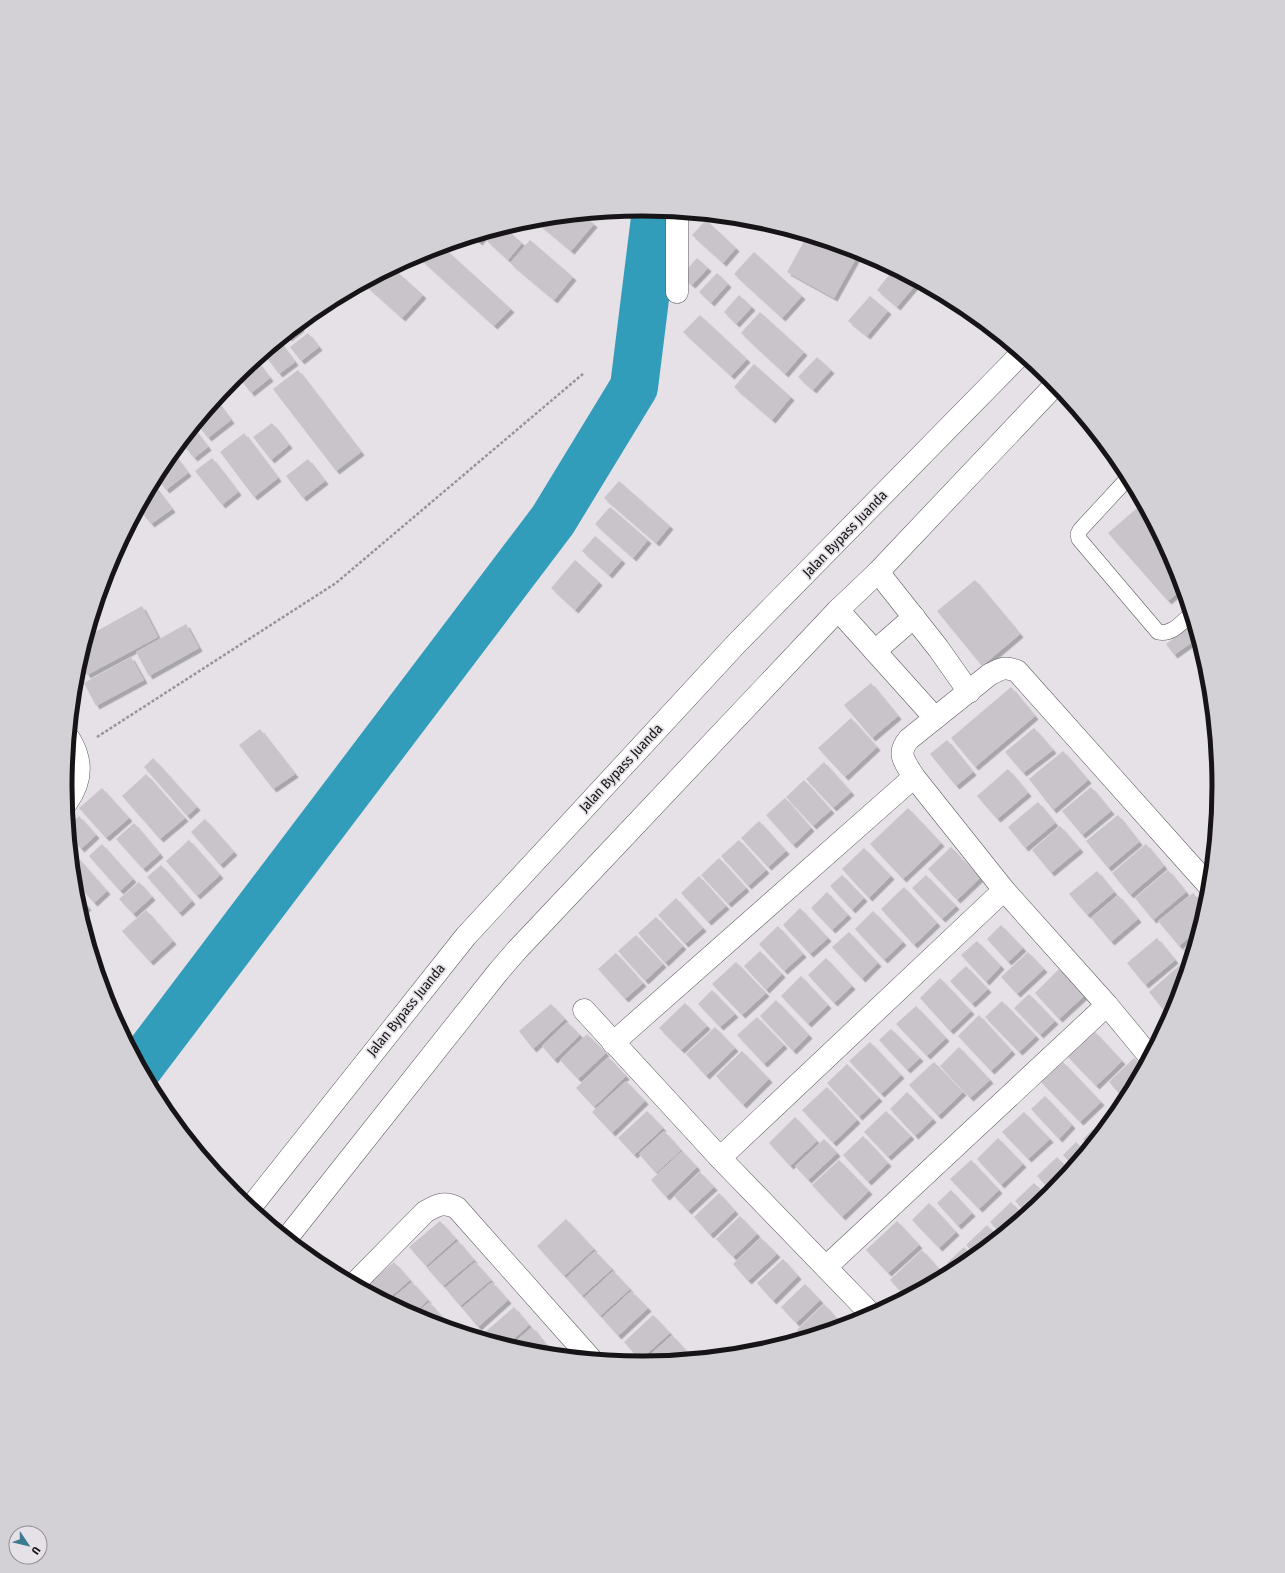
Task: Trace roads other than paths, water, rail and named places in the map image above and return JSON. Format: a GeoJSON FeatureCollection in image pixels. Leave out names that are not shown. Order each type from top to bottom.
{"type":"FeatureCollection","features":[{"type":"Feature","properties":{"kind":"street"},"geometry":{"type":"LineString","coordinates":[[677,217],[677,292]]}},
{"type":"Feature","properties":{"kind":"street","name":"Jalan Bypass Juanda"},"geometry":{"type":"LineString","coordinates":[[254,1203],[466,936],[737,644],[1018,357]]}},
{"type":"Feature","properties":{"kind":"street"},"geometry":{"type":"LineString","coordinates":[[290,1235],[493,978],[517,950],[838,610],[878,572],[1051,389]]}},
{"type":"Feature","properties":{"kind":"street"},"geometry":{"type":"LineString","coordinates":[[878,572],[938,648],[969,692]]}},
{"type":"Feature","properties":{"kind":"street"},"geometry":{"type":"LineString","coordinates":[[838,610],[935,718]]}},
{"type":"Feature","properties":{"kind":"street"},"geometry":{"type":"LineString","coordinates":[[875,651],[914,617]]}},
{"type":"Feature","properties":{"kind":"street"},"geometry":{"type":"LineString","coordinates":[[1147,1053],[1107,1005],[1004,890],[914,777],[903,758],[902,751],[909,738],[999,669],[1008,667],[1017,671],[1031,685],[1205,881]]}},
{"type":"Feature","properties":{"kind":"street"},"geometry":{"type":"LineString","coordinates":[[72,794],[78,782],[79,767],[73,746]]}},
{"type":"Feature","properties":{"kind":"street"},"geometry":{"type":"LineString","coordinates":[[613,1042],[914,777]]}},
{"type":"Feature","properties":{"kind":"street"},"geometry":{"type":"LineString","coordinates":[[720,1158],[1004,890]]}},
{"type":"Feature","properties":{"kind":"street"},"geometry":{"type":"LineString","coordinates":[[826,1267],[1107,1005]]}},
{"type":"Feature","properties":{"kind":"street"},"geometry":{"type":"LineString","coordinates":[[584,1010],[720,1158],[868,1311]]}},
{"type":"Feature","properties":{"kind":"street"},"geometry":{"type":"LineString","coordinates":[[357,1281],[425,1212],[439,1204],[449,1204],[457,1208],[587,1354]]}},
{"type":"Feature","properties":{"kind":"lane"},"geometry":{"type":"LineString","coordinates":[[1125,482],[1080,530],[1078,534],[1079,539],[1158,632],[1162,633],[1172,630],[1187,617]]}},
{"type":"Feature","properties":{"kind":"waterway"},"geometry":{"type":"LineString","coordinates":[[143,1062],[553,520],[634,387],[655,216]]}}]}
